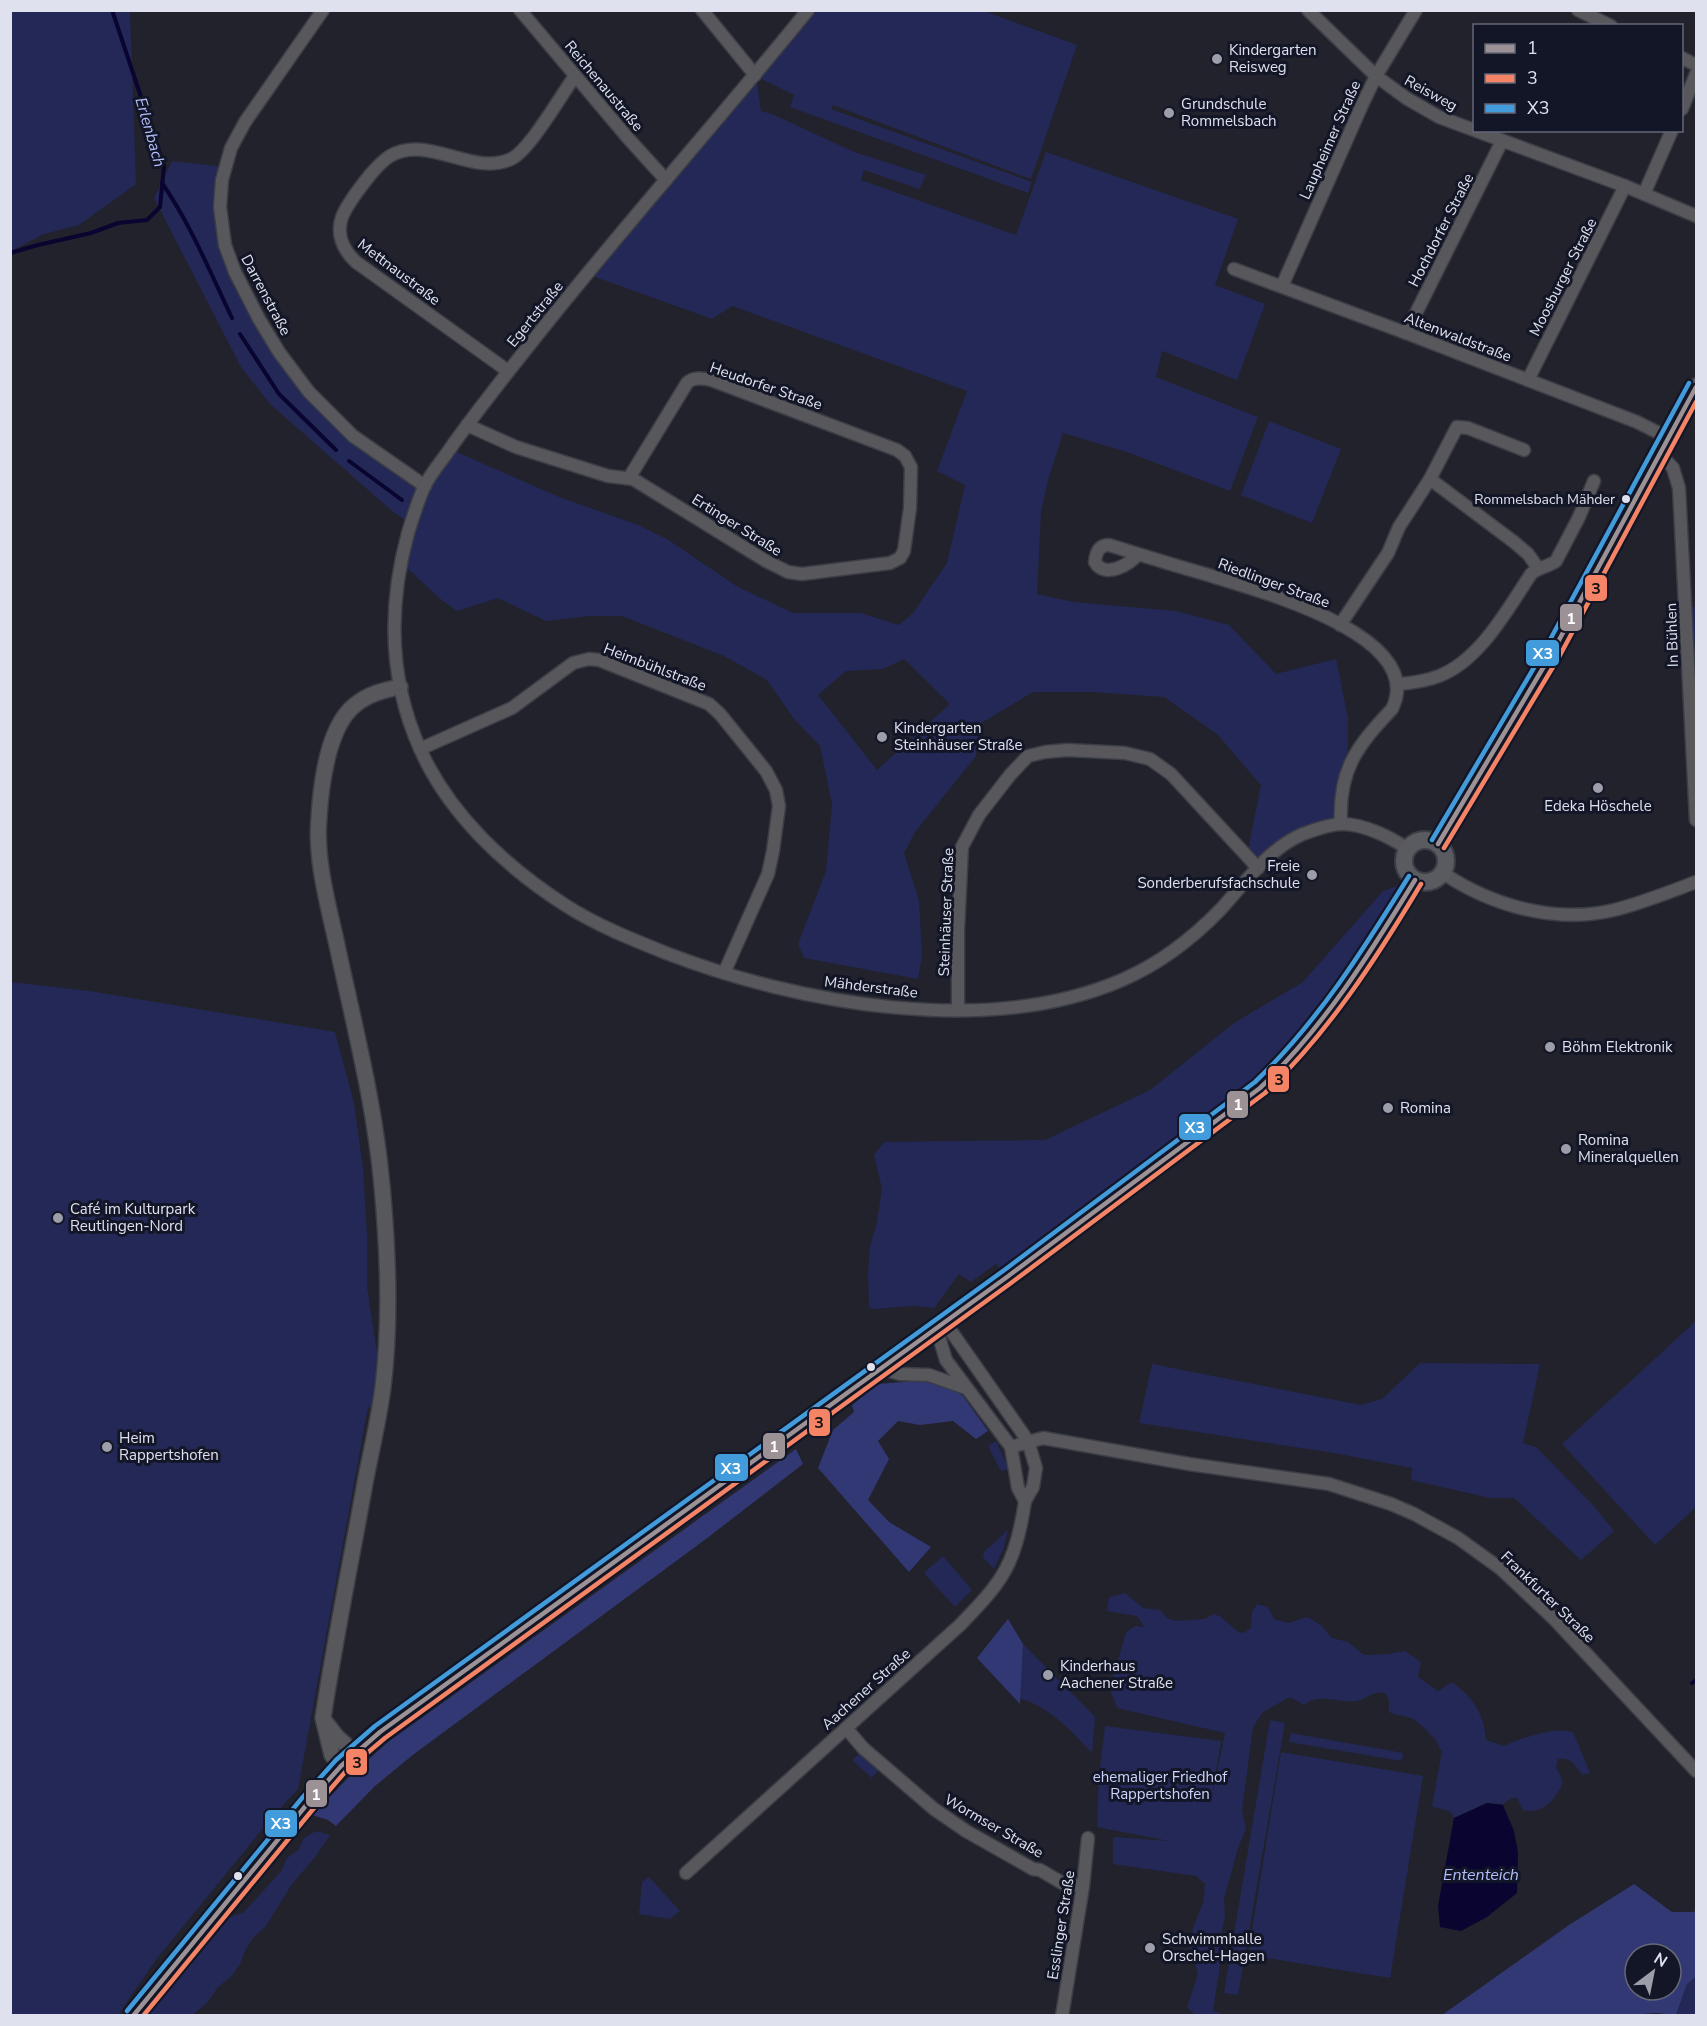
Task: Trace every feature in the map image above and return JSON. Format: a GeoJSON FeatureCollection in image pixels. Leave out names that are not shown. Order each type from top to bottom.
{"type":"FeatureCollection","features":[{"type":"Feature","properties":{"kind":"main road"},"geometry":{"type":"LineString","coordinates":[[1438,844],[1552,652],[1696,387]]}},
{"type":"Feature","properties":{"kind":"main road"},"geometry":{"type":"LineString","coordinates":[[1419,841],[1432,841],[1438,844],[1446,854],[1446,867],[1443,873],[1433,881],[1415,880],[1405,869],[1404,862],[1408,849],[1419,841]]}},
{"type":"Feature","properties":{"kind":"main road"},"geometry":{"type":"LineString","coordinates":[[133,2016],[265,1854],[341,1766],[355,1753],[406,1712],[1216,1122],[1277,1072],[1310,1037],[1330,1011],[1415,880]]}},
{"type":"Feature","properties":{"kind":"street","name":"Darrenstraße"},"geometry":{"type":"LineString","coordinates":[[323,10],[245,122],[231,148],[225,167],[220,200],[225,245],[235,272],[259,319],[279,352],[309,393],[353,436],[424,486]]}},
{"type":"Feature","properties":{"kind":"street","name":"Reichenaustraße"},"geometry":{"type":"LineString","coordinates":[[520,10],[650,165],[666,180]]}},
{"type":"Feature","properties":{"kind":"street"},"geometry":{"type":"LineString","coordinates":[[702,10],[756,75]]}},
{"type":"Feature","properties":{"kind":"street","name":"Egertstraße"},"geometry":{"type":"LineString","coordinates":[[400,687],[394,642],[396,586],[408,534],[424,486],[508,371],[808,10]]}},
{"type":"Feature","properties":{"kind":"street","name":"Laupheimer Straße"},"geometry":{"type":"LineString","coordinates":[[1282,286],[1376,76],[1416,10]]}},
{"type":"Feature","properties":{"kind":"street"},"geometry":{"type":"LineString","coordinates":[[1578,10],[1607,24]]}},
{"type":"Feature","properties":{"kind":"street","name":"Reisweg"},"geometry":{"type":"LineString","coordinates":[[1309,11],[1376,76],[1406,98],[1439,117],[1473,130]]}},
{"type":"Feature","properties":{"kind":"street"},"geometry":{"type":"LineString","coordinates":[[1683,106],[1696,74]]}},
{"type":"Feature","properties":{"kind":"street","name":"Mettnaustraße"},"geometry":{"type":"LineString","coordinates":[[508,371],[356,262],[343,245],[339,233],[340,224],[351,201],[366,181],[382,162],[397,153],[423,150],[488,164],[514,157],[528,144],[575,76]]}},
{"type":"Feature","properties":{"kind":"street","name":"Reisweg"},"geometry":{"type":"LineString","coordinates":[[1478,132],[1625,186],[1696,216]]}},
{"type":"Feature","properties":{"kind":"street"},"geometry":{"type":"LineString","coordinates":[[1644,194],[1671,132]]}},
{"type":"Feature","properties":{"kind":"street","name":"Hochdorfer Straße"},"geometry":{"type":"LineString","coordinates":[[1406,333],[1502,141]]}},
{"type":"Feature","properties":{"kind":"street","name":"Moosburger Straße"},"geometry":{"type":"LineString","coordinates":[[1528,380],[1625,186]]}},
{"type":"Feature","properties":{"kind":"street","name":"Altenwaldstraße"},"geometry":{"type":"LineString","coordinates":[[1234,269],[1637,422],[1670,438]]}},
{"type":"Feature","properties":{"kind":"street","name":"Heudorfer Straße"},"geometry":{"type":"LineString","coordinates":[[629,478],[687,383],[690,380],[702,378],[813,417],[897,450],[905,456]]}},
{"type":"Feature","properties":{"kind":"street","name":"Ertinger Straße"},"geometry":{"type":"LineString","coordinates":[[467,425],[516,447],[608,476],[629,478],[781,570],[796,574],[890,563],[900,558],[906,545],[910,498],[911,474],[905,456]]}},
{"type":"Feature","properties":{"kind":"street"},"geometry":{"type":"LineString","coordinates":[[1340,625],[1388,553],[1399,527],[1430,479],[1457,427],[1468,428],[1524,450]]}},
{"type":"Feature","properties":{"kind":"street","name":"In Bühlen"},"geometry":{"type":"LineString","coordinates":[[1661,455],[1673,468],[1679,488],[1692,673],[1696,820]]}},
{"type":"Feature","properties":{"kind":"street"},"geometry":{"type":"LineString","coordinates":[[1430,479],[1514,542],[1528,554],[1538,568]]}},
{"type":"Feature","properties":{"kind":"street"},"geometry":{"type":"LineString","coordinates":[[1341,824],[1341,794],[1348,767],[1365,740],[1392,709],[1398,693],[1398,684],[1422,681],[1441,675],[1472,655],[1488,636],[1530,574],[1538,568],[1552,564],[1562,552],[1594,481]]}},
{"type":"Feature","properties":{"kind":"street","name":"Riedlinger Straße"},"geometry":{"type":"LineString","coordinates":[[1138,554],[1297,604],[1340,625],[1366,642],[1384,658],[1396,675],[1398,684]]}},
{"type":"Feature","properties":{"kind":"street","name":"Heimbühlstraße"},"geometry":{"type":"LineString","coordinates":[[420,749],[512,708],[580,660],[599,660],[709,704],[720,714],[766,771],[776,790],[779,806],[768,874],[724,973]]}},
{"type":"Feature","properties":{"kind":"street"},"geometry":{"type":"LineString","coordinates":[[341,1766],[332,1755],[322,1718],[383,1387],[387,1323],[380,1159],[325,890],[319,846],[319,817],[327,762],[342,721],[354,705],[364,699],[384,690],[400,687]]}},
{"type":"Feature","properties":{"kind":"street","name":"Mähderstraße"},"geometry":{"type":"LineString","coordinates":[[400,687],[407,715],[420,749],[441,787],[476,832],[537,886],[565,905],[604,926],[678,958],[787,990],[832,999],[905,1007],[1015,1008],[1084,994],[1128,977],[1193,935],[1276,850],[1294,838],[1341,824],[1378,833],[1408,849]]}},
{"type":"Feature","properties":{"kind":"street","name":"Steinhäuser Straße"},"geometry":{"type":"LineString","coordinates":[[958,1009],[958,929],[962,847],[979,815],[1028,756],[1067,750],[1125,753],[1150,759],[1171,774],[1258,868]]}},
{"type":"Feature","properties":{"kind":"street"},"geometry":{"type":"LineString","coordinates":[[1443,873],[1479,893],[1515,906],[1545,913],[1571,915],[1612,910],[1696,882]]}},
{"type":"Feature","properties":{"kind":"street"},"geometry":{"type":"LineString","coordinates":[[940,1324],[946,1360],[1011,1447],[1018,1488],[1025,1501]]}},
{"type":"Feature","properties":{"kind":"street"},"geometry":{"type":"LineString","coordinates":[[940,1324],[1028,1441]]}},
{"type":"Feature","properties":{"kind":"street"},"geometry":{"type":"LineString","coordinates":[[880,1368],[900,1374],[929,1376],[967,1388]]}},
{"type":"Feature","properties":{"kind":"street","name":"Frankfurter Straße"},"geometry":{"type":"LineString","coordinates":[[1011,1447],[1043,1438],[1189,1464],[1329,1484],[1414,1514],[1458,1538],[1501,1569],[1554,1619],[1696,1772]]}},
{"type":"Feature","properties":{"kind":"street","name":"Aachener Straße"},"geometry":{"type":"LineString","coordinates":[[686,1873],[960,1625],[987,1597],[1004,1574],[1014,1553],[1025,1501],[1033,1487],[1036,1468],[1028,1441]]}},
{"type":"Feature","properties":{"kind":"street"},"geometry":{"type":"LineString","coordinates":[[322,1718],[355,1753]]}},
{"type":"Feature","properties":{"kind":"street","name":"Wormser Straße"},"geometry":{"type":"LineString","coordinates":[[846,1728],[863,1748],[943,1816],[1064,1884],[1083,1886]]}},
{"type":"Feature","properties":{"kind":"street","name":"Esslinger Straße"},"geometry":{"type":"LineString","coordinates":[[1062,2016],[1083,1886],[1088,1838]]}},
{"type":"Feature","properties":{"kind":"green space"},"geometry":{"type":"Polygon","coordinates":[[[11,10],[130,11],[136,184],[79,225],[44,234],[11,251],[11,10]]]}},
{"type":"Feature","properties":{"kind":"green space"},"geometry":{"type":"Polygon","coordinates":[[[808,11],[984,11],[1077,45],[1031,179],[833,105],[831,109],[1032,182],[1028,193],[790,107],[794,95],[756,76],[761,111],[854,152],[926,175],[919,189],[864,170],[861,180],[1016,235],[1046,152],[1238,219],[1215,285],[1265,304],[1237,380],[1162,351],[1156,377],[1258,417],[1230,491],[1127,452],[1063,433],[1048,480],[1041,512],[1037,594],[1073,602],[1176,611],[1229,625],[1276,674],[1336,659],[1348,719],[1348,767],[1341,824],[1317,830],[1258,868],[1247,855],[1261,785],[1217,734],[1164,697],[1093,692],[1033,692],[978,725],[976,756],[915,832],[904,853],[919,900],[922,955],[918,979],[804,958],[798,944],[826,871],[832,804],[820,746],[794,719],[767,680],[724,656],[622,616],[589,616],[546,621],[498,598],[457,611],[439,598],[401,562],[411,524],[392,511],[270,404],[241,367],[154,198],[172,161],[225,167],[222,180],[229,259],[309,392],[424,486],[450,449],[559,497],[638,525],[667,539],[738,587],[793,613],[861,613],[899,625],[913,613],[947,563],[965,485],[937,471],[967,391],[732,306],[712,319],[587,274],[808,11]],[[904,659],[883,669],[846,671],[818,695],[877,770],[950,704],[904,659]]]}},
{"type":"Feature","properties":{"kind":"green space"},"geometry":{"type":"Polygon","coordinates":[[[1269,421],[1341,449],[1312,523],[1241,495],[1269,421]]]}},
{"type":"Feature","properties":{"kind":"green space"},"geometry":{"type":"Polygon","coordinates":[[[1692,607],[1696,607],[1696,655],[1695,654],[1692,607]]]}},
{"type":"Feature","properties":{"kind":"green space"},"geometry":{"type":"Polygon","coordinates":[[[1415,880],[1292,1057],[1007,1277],[996,1264],[971,1282],[959,1274],[934,1308],[913,1306],[873,1309],[869,1307],[870,1246],[877,1222],[882,1189],[874,1155],[884,1142],[1045,1140],[1150,1090],[1234,1023],[1303,982],[1383,891],[1415,880]]]}},
{"type":"Feature","properties":{"kind":"green space"},"geometry":{"type":"Polygon","coordinates":[[[11,982],[89,991],[335,1032],[354,1103],[363,1168],[367,1287],[382,1387],[378,1409],[368,1407],[298,1789],[273,1816],[155,1961],[124,2006],[117,2003],[124,2007],[118,2015],[11,2015],[11,982]]]}},
{"type":"Feature","properties":{"kind":"green space"},"geometry":{"type":"Polygon","coordinates":[[[1696,1321],[1696,1507],[1655,1545],[1562,1444],[1696,1321]]]}},
{"type":"Feature","properties":{"kind":"green space"},"geometry":{"type":"Polygon","coordinates":[[[1420,1363],[1540,1364],[1523,1443],[1536,1447],[1593,1505],[1614,1531],[1581,1560],[1514,1498],[1490,1498],[1411,1480],[1412,1468],[1334,1453],[1139,1423],[1152,1364],[1361,1405],[1382,1399],[1420,1363]]]}},
{"type":"Feature","properties":{"kind":"green space"},"geometry":{"type":"Polygon","coordinates":[[[996,1441],[1009,1469],[1001,1471],[988,1446],[996,1441]]]}},
{"type":"Feature","properties":{"kind":"green space"},"geometry":{"type":"Polygon","coordinates":[[[1008,1530],[1004,1547],[994,1569],[983,1557],[984,1552],[1008,1530]]]}},
{"type":"Feature","properties":{"kind":"green space"},"geometry":{"type":"Polygon","coordinates":[[[943,1556],[972,1590],[955,1607],[924,1573],[943,1556]]]}},
{"type":"Feature","properties":{"kind":"green space","name":"ehemaliger Friedhof Rappertshofen"},"geometry":{"type":"Polygon","coordinates":[[[1125,1593],[1143,1608],[1160,1610],[1167,1618],[1176,1621],[1205,1619],[1213,1614],[1220,1616],[1238,1632],[1244,1633],[1251,1628],[1252,1612],[1257,1604],[1268,1607],[1274,1619],[1289,1623],[1307,1617],[1321,1625],[1332,1638],[1348,1642],[1364,1655],[1405,1651],[1421,1662],[1418,1677],[1438,1691],[1452,1682],[1466,1694],[1480,1714],[1486,1740],[1504,1746],[1529,1736],[1548,1732],[1573,1732],[1590,1773],[1582,1775],[1569,1761],[1558,1759],[1556,1767],[1563,1782],[1553,1800],[1543,1808],[1523,1810],[1517,1798],[1512,1798],[1503,1804],[1487,1803],[1454,1818],[1451,1812],[1432,1806],[1442,1751],[1435,1739],[1415,1721],[1389,1712],[1389,1700],[1385,1693],[1373,1694],[1350,1702],[1316,1699],[1304,1705],[1290,1697],[1263,1712],[1253,1727],[1242,1810],[1246,1829],[1238,1848],[1224,1899],[1225,1916],[1221,1959],[1213,2011],[1226,2015],[1195,2015],[1187,2007],[1198,1974],[1190,1947],[1193,1928],[1203,1903],[1205,1884],[1196,1876],[1113,1864],[1113,1837],[1169,1841],[1097,1827],[1099,1776],[1105,1726],[1221,1741],[1211,1801],[1225,1733],[1117,1708],[1110,1689],[1126,1632],[1136,1626],[1144,1627],[1137,1616],[1107,1611],[1109,1597],[1125,1593]]]}},
{"type":"Feature","properties":{"kind":"green space"},"geometry":{"type":"Polygon","coordinates":[[[1023,1644],[1095,1717],[1092,1753],[1051,1714],[1020,1698],[1023,1644]]]}},
{"type":"Feature","properties":{"kind":"green space"},"geometry":{"type":"Polygon","coordinates":[[[1270,1720],[1285,1723],[1238,1995],[1224,1993],[1270,1720]]]}},
{"type":"Feature","properties":{"kind":"green space"},"geometry":{"type":"Polygon","coordinates":[[[1291,1733],[1403,1753],[1402,1761],[1289,1742],[1291,1733]]]}},
{"type":"Feature","properties":{"kind":"green space"},"geometry":{"type":"Polygon","coordinates":[[[861,1752],[880,1768],[872,1778],[853,1761],[861,1752]]]}},
{"type":"Feature","properties":{"kind":"green space"},"geometry":{"type":"Polygon","coordinates":[[[1281,1752],[1423,1776],[1390,1978],[1248,1955],[1281,1752]]]}},
{"type":"Feature","properties":{"kind":"green space"},"geometry":{"type":"Polygon","coordinates":[[[316,1831],[330,1835],[316,1856],[292,1884],[266,1926],[253,1938],[231,1977],[218,1987],[207,2003],[192,2015],[146,2015],[229,1918],[244,1912],[282,1870],[287,1858],[298,1850],[304,1838],[316,1831]]]}},
{"type":"Feature","properties":{"kind":"green space"},"geometry":{"type":"Polygon","coordinates":[[[649,1877],[680,1911],[670,1919],[639,1914],[642,1882],[649,1877]]]}},
{"type":"Feature","properties":{"kind":"green space"},"geometry":{"type":"Polygon","coordinates":[[[1696,1977],[1696,2015],[1676,2016],[1681,2002],[1683,2002],[1687,1984],[1696,1977]]]}},
{"type":"Feature","properties":{"kind":"shaded area"},"geometry":{"type":"Polygon","coordinates":[[[928,1380],[948,1385],[963,1396],[988,1431],[976,1439],[953,1421],[920,1425],[898,1421],[878,1441],[889,1459],[868,1500],[889,1522],[931,1547],[909,1572],[818,1468],[833,1430],[854,1412],[852,1405],[878,1384],[928,1380]]]}},
{"type":"Feature","properties":{"kind":"shaded area"},"geometry":{"type":"Polygon","coordinates":[[[796,1449],[803,1464],[706,1539],[414,1754],[375,1786],[336,1826],[328,1820],[312,1815],[388,1742],[796,1449]]]}},
{"type":"Feature","properties":{"kind":"shaded area"},"geometry":{"type":"Polygon","coordinates":[[[1008,1619],[1023,1644],[1020,1704],[977,1658],[1008,1619]]]}},
{"type":"Feature","properties":{"kind":"shaded area"},"geometry":{"type":"Polygon","coordinates":[[[1634,1884],[1672,1912],[1694,1912],[1696,1909],[1696,1977],[1687,1984],[1683,1995],[1683,1942],[1623,1942],[1623,2002],[1681,2002],[1676,2015],[1656,2013],[1614,2016],[1442,2015],[1569,1925],[1634,1884]]]}},
{"type":"Feature","properties":{"kind":"water","name":"Ententeich"},"geometry":{"type":"Polygon","coordinates":[[[1487,1803],[1503,1805],[1514,1831],[1518,1852],[1517,1893],[1487,1917],[1461,1931],[1440,1927],[1438,1906],[1454,1818],[1487,1803]]]}},
{"type":"Feature","properties":{"kind":"waterway","name":"Erlenbach"},"geometry":{"type":"LineString","coordinates":[[10,253],[91,233],[118,223],[147,220],[160,207],[164,166],[112,10]]}},
{"type":"Feature","properties":{"kind":"waterway"},"geometry":{"type":"LineString","coordinates":[[162,183],[191,232],[232,318]]}},
{"type":"Feature","properties":{"kind":"waterway"},"geometry":{"type":"LineString","coordinates":[[240,334],[279,394],[336,450]]}},
{"type":"Feature","properties":{"kind":"waterway"},"geometry":{"type":"LineString","coordinates":[[349,461],[402,500]]}},
{"type":"Feature","properties":{"kind":"waterway"},"geometry":{"type":"LineString","coordinates":[[1692,1683],[1696,1680]]}},
{"type":"Feature","properties":{"kind":"transit line","name":"X3"},"geometry":{"type":"LineString","coordinates":[[1432,840],[1545,649],[1689,383]]}},
{"type":"Feature","properties":{"kind":"transit line","name":"1"},"geometry":{"type":"LineString","coordinates":[[1438,844],[1552,653],[1696,387]]}},
{"type":"Feature","properties":{"kind":"transit line","name":"3"},"geometry":{"type":"LineString","coordinates":[[1444,848],[1559,657],[1696,402]]}},
{"type":"Feature","properties":{"kind":"transit line","name":"X3"},"geometry":{"type":"LineString","coordinates":[[127,2011],[302,1798],[336,1760],[375,1726],[1003,1271],[1255,1082],[1278,1059],[1319,1010],[1357,958],[1409,876]]}},
{"type":"Feature","properties":{"kind":"transit line","name":"1"},"geometry":{"type":"LineString","coordinates":[[133,2016],[308,1803],[341,1766],[380,1732],[1007,1277],[1260,1088],[1283,1065],[1325,1015],[1363,963],[1415,880]]}},
{"type":"Feature","properties":{"kind":"transit line","name":"3"},"geometry":{"type":"LineString","coordinates":[[143,2016],[346,1771],[385,1738],[1011,1283],[1265,1093],[1331,1020],[1387,940],[1421,884]]}},
{"type":"Feature","properties":{"kind":"place","name":"Kindergarten Reisweg"},"geometry":{"type":"Point","coordinates":[1217,59]}},
{"type":"Feature","properties":{"kind":"place","name":"Grundschule Rommelsbach"},"geometry":{"type":"Point","coordinates":[1169,113]}},
{"type":"Feature","properties":{"kind":"place","name":"Rommelsbach Mähder"},"geometry":{"type":"Point","coordinates":[1626,499]}},
{"type":"Feature","properties":{"kind":"place","name":"Kindergarten Steinhäuser Straße"},"geometry":{"type":"Point","coordinates":[882,737]}},
{"type":"Feature","properties":{"kind":"place","name":"Edeka Höschele"},"geometry":{"type":"Point","coordinates":[1598,788]}},
{"type":"Feature","properties":{"kind":"place","name":"Freie Sonderberufsfachschule"},"geometry":{"type":"Point","coordinates":[1312,875]}},
{"type":"Feature","properties":{"kind":"place","name":"Böhm Elektronik"},"geometry":{"type":"Point","coordinates":[1550,1047]}},
{"type":"Feature","properties":{"kind":"place","name":"Romina"},"geometry":{"type":"Point","coordinates":[1388,1108]}},
{"type":"Feature","properties":{"kind":"place","name":"Romina Mineralquellen"},"geometry":{"type":"Point","coordinates":[1566,1149]}},
{"type":"Feature","properties":{"kind":"place","name":"Café im Kulturpark Reutlingen-Nord"},"geometry":{"type":"Point","coordinates":[58,1218]}},
{"type":"Feature","properties":{"kind":"place","name":"Heim Rappertshofen"},"geometry":{"type":"Point","coordinates":[107,1447]}},
{"type":"Feature","properties":{"kind":"place","name":"Kinderhaus Aachener Straße"},"geometry":{"type":"Point","coordinates":[1048,1675]}},
{"type":"Feature","properties":{"kind":"place","name":"Schwimmhalle Orschel-Hagen"},"geometry":{"type":"Point","coordinates":[1150,1948]}}]}
